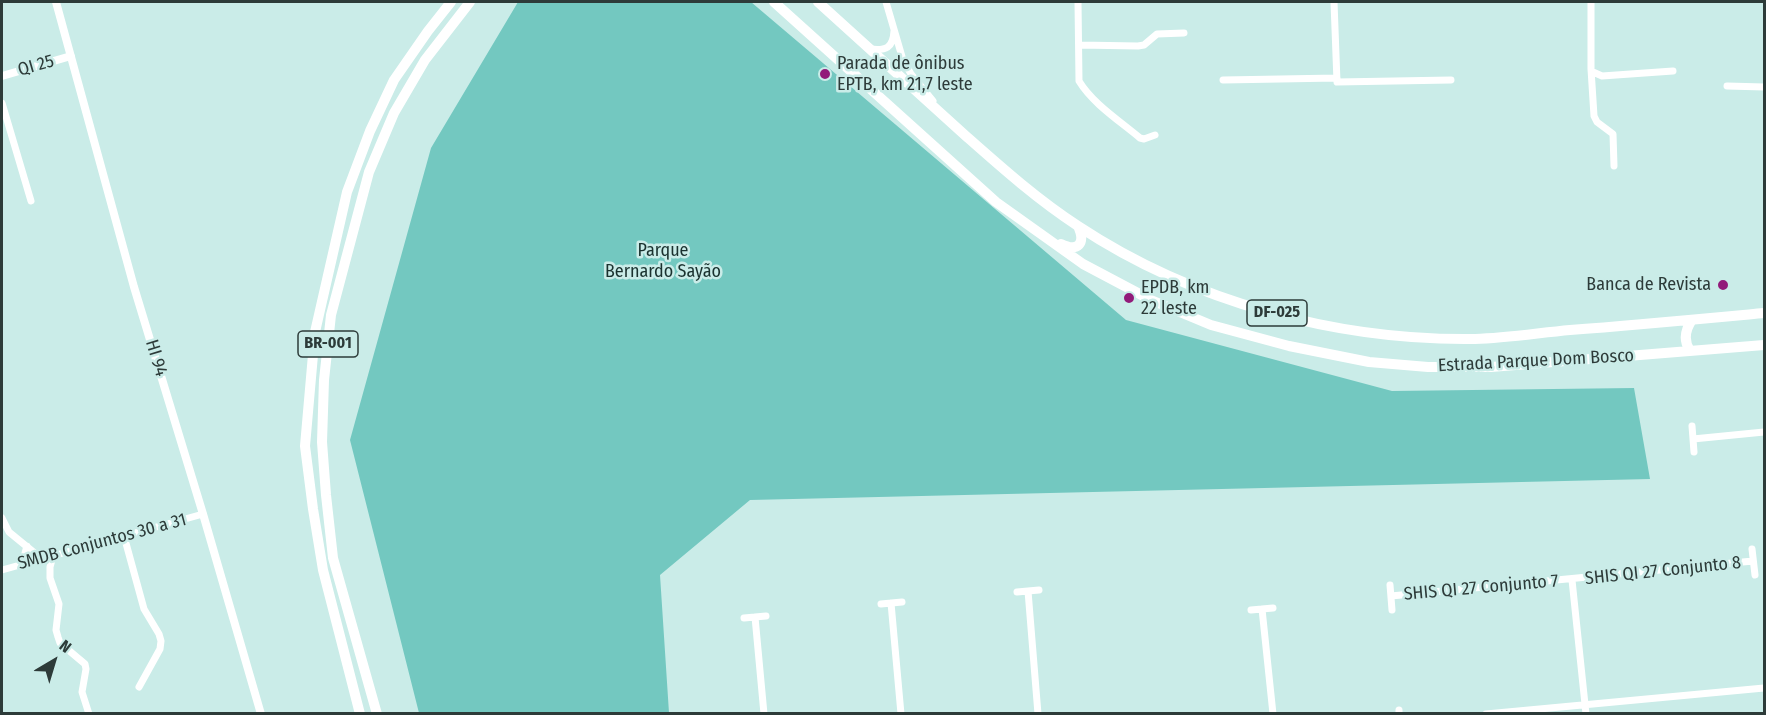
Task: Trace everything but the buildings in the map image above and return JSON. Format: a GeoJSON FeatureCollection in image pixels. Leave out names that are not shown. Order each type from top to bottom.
{"type":"FeatureCollection","features":[{"type":"Feature","properties":{"kind":"main road","name":"BR-001"},"geometry":{"type":"LineString","coordinates":[[360,714],[323,570],[305,446],[315,332],[347,192],[370,131],[394,80],[451,2]]}},
{"type":"Feature","properties":{"kind":"main road","name":"BR-001"},"geometry":{"type":"LineString","coordinates":[[377,714],[333,558],[322,442],[324,380],[331,315],[369,171],[394,113],[424,60],[470,2]]}},
{"type":"Feature","properties":{"kind":"main road","name":"Estrada Parque Dom Bosco"},"geometry":{"type":"LineString","coordinates":[[774,2],[996,202],[1036,232],[1083,264],[1151,300],[1211,325],[1289,346],[1369,362],[1428,367],[1491,367],[1764,345]]}},
{"type":"Feature","properties":{"kind":"main road","name":"Estrada Parque Dom Bosco"},"geometry":{"type":"LineString","coordinates":[[818,2],[1018,182],[1078,226],[1136,259],[1198,287],[1239,302],[1292,317],[1354,330],[1411,337],[1476,339],[1764,313]]}},
{"type":"Feature","properties":{"kind":"main road"},"geometry":{"type":"LineString","coordinates":[[1036,232],[1071,248],[1076,247],[1082,238],[1078,226]]}},
{"type":"Feature","properties":{"kind":"main road"},"geometry":{"type":"LineString","coordinates":[[1690,351],[1685,338],[1692,320]]}},
{"type":"Feature","properties":{"kind":"street","name":"HI 94"},"geometry":{"type":"LineString","coordinates":[[56,2],[134,287],[261,714]]}},
{"type":"Feature","properties":{"kind":"street"},"geometry":{"type":"LineString","coordinates":[[886,2],[903,60],[910,74],[957,128]]}},
{"type":"Feature","properties":{"kind":"street"},"geometry":{"type":"LineString","coordinates":[[1077,2],[1079,81],[1089,95],[1140,138],[1155,135]]}},
{"type":"Feature","properties":{"kind":"street"},"geometry":{"type":"LineString","coordinates":[[1334,2],[1337,80]]}},
{"type":"Feature","properties":{"kind":"street"},"geometry":{"type":"LineString","coordinates":[[1591,2],[1594,116],[1597,122],[1613,134],[1614,166]]}},
{"type":"Feature","properties":{"kind":"street"},"geometry":{"type":"LineString","coordinates":[[870,49],[888,48],[892,44],[895,29]]}},
{"type":"Feature","properties":{"kind":"street"},"geometry":{"type":"LineString","coordinates":[[1079,45],[1138,46],[1144,45],[1157,34],[1184,33]]}},
{"type":"Feature","properties":{"kind":"street","name":"QI 25"},"geometry":{"type":"LineString","coordinates":[[2,76],[71,56]]}},
{"type":"Feature","properties":{"kind":"street"},"geometry":{"type":"LineString","coordinates":[[1593,72],[1602,76],[1673,71]]}},
{"type":"Feature","properties":{"kind":"street"},"geometry":{"type":"LineString","coordinates":[[1223,80],[1451,80]]}},
{"type":"Feature","properties":{"kind":"street"},"geometry":{"type":"LineString","coordinates":[[1727,86],[1764,87]]}},
{"type":"Feature","properties":{"kind":"street"},"geometry":{"type":"LineString","coordinates":[[2,103],[31,201]]}},
{"type":"Feature","properties":{"kind":"street"},"geometry":{"type":"LineString","coordinates":[[1692,426],[1694,452]]}},
{"type":"Feature","properties":{"kind":"street"},"geometry":{"type":"LineString","coordinates":[[1693,439],[1764,432]]}},
{"type":"Feature","properties":{"kind":"street","name":"SMDB Conjuntos 30 a 31"},"geometry":{"type":"LineString","coordinates":[[2,570],[203,514]]}},
{"type":"Feature","properties":{"kind":"street"},"geometry":{"type":"LineString","coordinates":[[2,518],[9,532],[42,559]]}},
{"type":"Feature","properties":{"kind":"street"},"geometry":{"type":"LineString","coordinates":[[124,536],[144,609],[161,641],[160,649],[139,687]]}},
{"type":"Feature","properties":{"kind":"street"},"geometry":{"type":"LineString","coordinates":[[22,564],[27,546]]}},
{"type":"Feature","properties":{"kind":"street"},"geometry":{"type":"LineString","coordinates":[[1752,549],[1755,575]]}},
{"type":"Feature","properties":{"kind":"street"},"geometry":{"type":"LineString","coordinates":[[53,556],[50,578],[58,604],[56,630],[60,643],[85,664],[82,692],[89,714]]}},
{"type":"Feature","properties":{"kind":"street","name":"SHIS QI 27 Conjunto 8"},"geometry":{"type":"LineString","coordinates":[[1572,580],[1753,561]]}},
{"type":"Feature","properties":{"kind":"street"},"geometry":{"type":"LineString","coordinates":[[1572,580],[1586,714]]}},
{"type":"Feature","properties":{"kind":"street","name":"SHIS QI 27 Conjunto 7"},"geometry":{"type":"LineString","coordinates":[[1390,596],[1572,580]]}},
{"type":"Feature","properties":{"kind":"street"},"geometry":{"type":"LineString","coordinates":[[1389,585],[1392,610]]}},
{"type":"Feature","properties":{"kind":"street"},"geometry":{"type":"LineString","coordinates":[[1017,592],[1039,590]]}},
{"type":"Feature","properties":{"kind":"street"},"geometry":{"type":"LineString","coordinates":[[1028,591],[1038,714]]}},
{"type":"Feature","properties":{"kind":"street"},"geometry":{"type":"LineString","coordinates":[[881,604],[902,602]]}},
{"type":"Feature","properties":{"kind":"street"},"geometry":{"type":"LineString","coordinates":[[891,603],[901,714]]}},
{"type":"Feature","properties":{"kind":"street"},"geometry":{"type":"LineString","coordinates":[[1251,610],[1273,608]]}},
{"type":"Feature","properties":{"kind":"street"},"geometry":{"type":"LineString","coordinates":[[1262,609],[1273,714]]}},
{"type":"Feature","properties":{"kind":"street"},"geometry":{"type":"LineString","coordinates":[[744,618],[766,616]]}},
{"type":"Feature","properties":{"kind":"street"},"geometry":{"type":"LineString","coordinates":[[755,617],[764,714]]}},
{"type":"Feature","properties":{"kind":"street"},"geometry":{"type":"LineString","coordinates":[[1486,714],[1764,688]]}},
{"type":"Feature","properties":{"kind":"green space","name":"Parque Bernardo Sayão"},"geometry":{"type":"Polygon","coordinates":[[[518,2],[751,2],[1126,320],[1392,391],[1634,388],[1650,479],[750,500],[660,575],[669,713],[419,713],[350,440],[431,148],[518,2]]]}},
{"type":"Feature","properties":{"kind":"place","name":"Parada de ônibus EPTB, km 21,7 leste"},"geometry":{"type":"Point","coordinates":[825,74]}},
{"type":"Feature","properties":{"kind":"place","name":"Banca de Revista"},"geometry":{"type":"Point","coordinates":[1723,285]}},
{"type":"Feature","properties":{"kind":"place","name":"EPDB, km 22 leste"},"geometry":{"type":"Point","coordinates":[1129,298]}}]}
